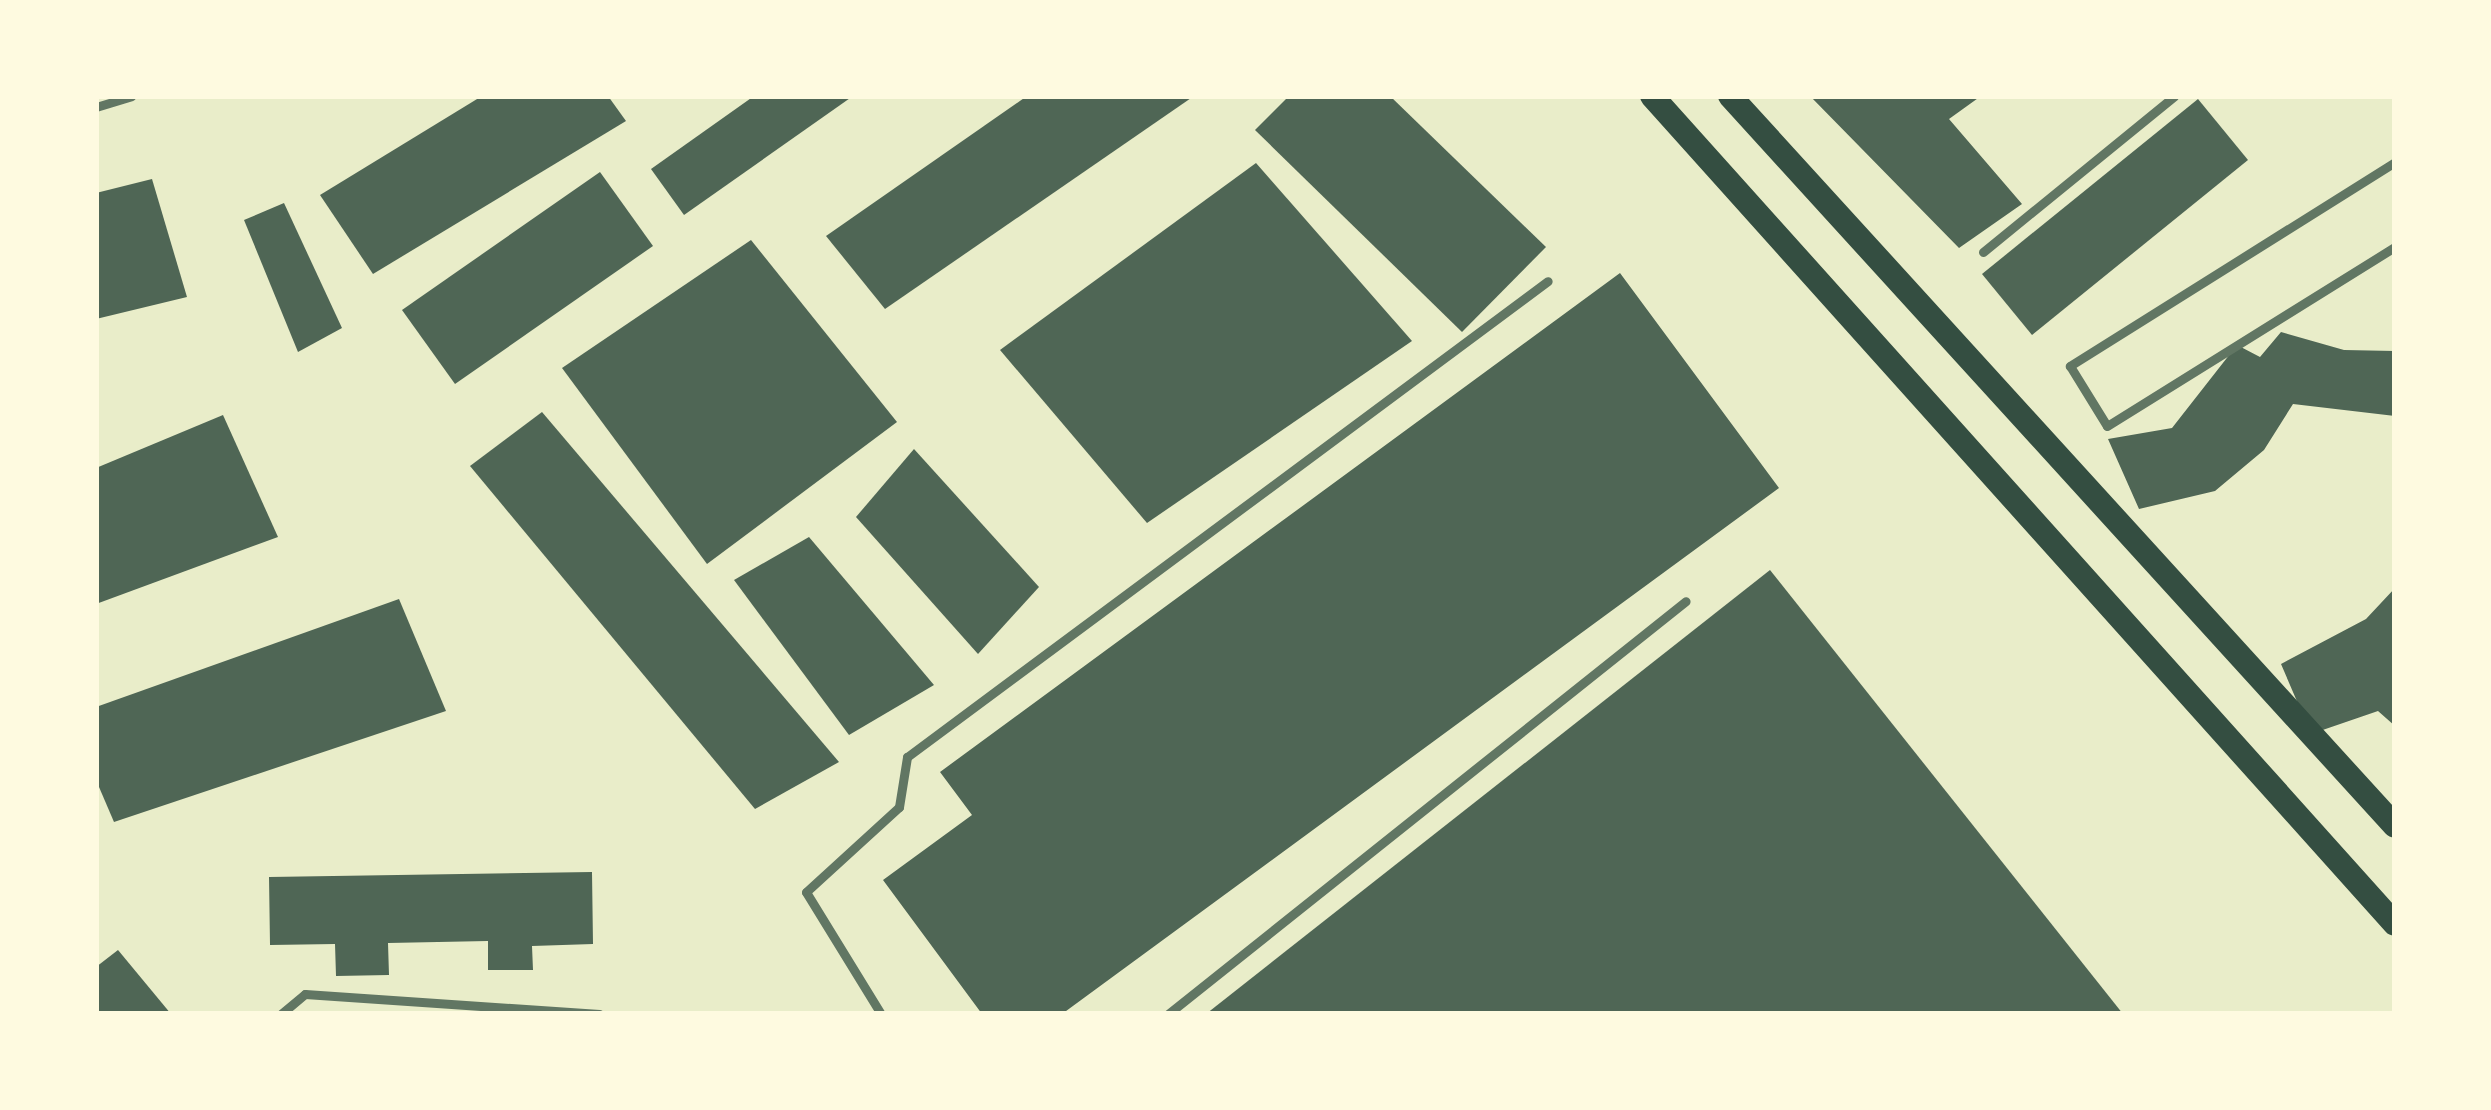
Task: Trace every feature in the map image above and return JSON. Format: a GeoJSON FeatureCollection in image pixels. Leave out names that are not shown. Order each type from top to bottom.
{"type":"FeatureCollection","features":[{"type":"Feature","properties":{"kind":"main road"},"geometry":{"type":"LineString","coordinates":[[1652,96],[2395,924]]}},
{"type":"Feature","properties":{"kind":"main road"},"geometry":{"type":"LineString","coordinates":[[1743,100],[2395,826]]}},
{"type":"Feature","properties":{"kind":"lane"},"geometry":{"type":"LineString","coordinates":[[96,107],[131,96]]}},
{"type":"Feature","properties":{"kind":"lane"},"geometry":{"type":"LineString","coordinates":[[1983,252],[2174,96]]}},
{"type":"Feature","properties":{"kind":"lane"},"geometry":{"type":"LineString","coordinates":[[2395,161],[2070,366],[2107,426],[2395,247]]}},
{"type":"Feature","properties":{"kind":"lane"},"geometry":{"type":"LineString","coordinates":[[881,1014],[806,892],[899,807],[907,757],[1548,281]]}},
{"type":"Feature","properties":{"kind":"lane"},"geometry":{"type":"LineString","coordinates":[[1168,1014],[1686,601]]}},
{"type":"Feature","properties":{"kind":"lane"},"geometry":{"type":"LineString","coordinates":[[281,1014],[304,994],[598,1014]]}},
{"type":"Feature","properties":{"kind":"building"},"geometry":{"type":"Polygon","coordinates":[[[482,96],[608,96],[626,121],[373,274],[320,195],[482,96]]]}},
{"type":"Feature","properties":{"kind":"building"},"geometry":{"type":"Polygon","coordinates":[[[754,96],[853,96],[684,215],[651,169],[754,96]]]}},
{"type":"Feature","properties":{"kind":"building"},"geometry":{"type":"Polygon","coordinates":[[[1027,96],[1194,96],[885,309],[826,236],[1027,96]]]}},
{"type":"Feature","properties":{"kind":"building"},"geometry":{"type":"Polygon","coordinates":[[[1289,96],[1390,96],[1546,247],[1462,332],[1255,130],[1289,96]]]}},
{"type":"Feature","properties":{"kind":"building"},"geometry":{"type":"Polygon","coordinates":[[[1810,96],[1981,96],[1949,119],[2022,204],[1959,248],[1810,96]]]}},
{"type":"Feature","properties":{"kind":"building"},"geometry":{"type":"Polygon","coordinates":[[[2198,99],[2248,160],[2032,335],[1982,274],[2198,99]]]}},
{"type":"Feature","properties":{"kind":"building"},"geometry":{"type":"Polygon","coordinates":[[[1256,163],[1412,341],[1147,523],[1000,350],[1256,163]]]}},
{"type":"Feature","properties":{"kind":"building"},"geometry":{"type":"Polygon","coordinates":[[[600,172],[653,246],[455,384],[402,310],[600,172]]]}},
{"type":"Feature","properties":{"kind":"building"},"geometry":{"type":"Polygon","coordinates":[[[152,179],[187,297],[96,319],[96,193],[152,179]]]}},
{"type":"Feature","properties":{"kind":"building"},"geometry":{"type":"Polygon","coordinates":[[[284,203],[342,328],[298,352],[244,220],[284,203]]]}},
{"type":"Feature","properties":{"kind":"building"},"geometry":{"type":"Polygon","coordinates":[[[751,240],[897,422],[707,564],[562,368],[751,240]]]}},
{"type":"Feature","properties":{"kind":"building"},"geometry":{"type":"Polygon","coordinates":[[[1620,273],[1779,488],[1062,1014],[982,1014],[883,880],[972,815],[940,772],[1620,273]]]}},
{"type":"Feature","properties":{"kind":"building"},"geometry":{"type":"Polygon","coordinates":[[[2281,332],[2344,350],[2395,351],[2395,416],[2293,404],[2264,450],[2215,491],[2139,509],[2108,439],[2172,428],[2237,345],[2260,357],[2281,332]]]}},
{"type":"Feature","properties":{"kind":"building"},"geometry":{"type":"Polygon","coordinates":[[[542,412],[839,762],[755,809],[470,466],[542,412]]]}},
{"type":"Feature","properties":{"kind":"building"},"geometry":{"type":"Polygon","coordinates":[[[223,415],[278,537],[96,604],[96,468],[223,415]]]}},
{"type":"Feature","properties":{"kind":"building"},"geometry":{"type":"Polygon","coordinates":[[[914,449],[1039,587],[978,654],[856,517],[914,449]]]}},
{"type":"Feature","properties":{"kind":"building"},"geometry":{"type":"Polygon","coordinates":[[[809,537],[934,685],[849,735],[734,580],[809,537]]]}},
{"type":"Feature","properties":{"kind":"building"},"geometry":{"type":"Polygon","coordinates":[[[1770,570],[2123,1014],[1206,1014],[1770,570]]]}},
{"type":"Feature","properties":{"kind":"building"},"geometry":{"type":"Polygon","coordinates":[[[2395,588],[2395,726],[2378,711],[2311,734],[2281,664],[2366,619],[2395,588]]]}},
{"type":"Feature","properties":{"kind":"building"},"geometry":{"type":"Polygon","coordinates":[[[399,599],[446,711],[114,822],[96,780],[96,707],[399,599]]]}},
{"type":"Feature","properties":{"kind":"building"},"geometry":{"type":"Polygon","coordinates":[[[592,872],[593,944],[532,946],[533,970],[488,970],[488,941],[388,943],[389,975],[336,976],[335,944],[270,945],[269,877],[592,872]]]}},
{"type":"Feature","properties":{"kind":"building"},"geometry":{"type":"Polygon","coordinates":[[[118,950],[171,1014],[96,1014],[96,967],[118,950]]]}}]}
